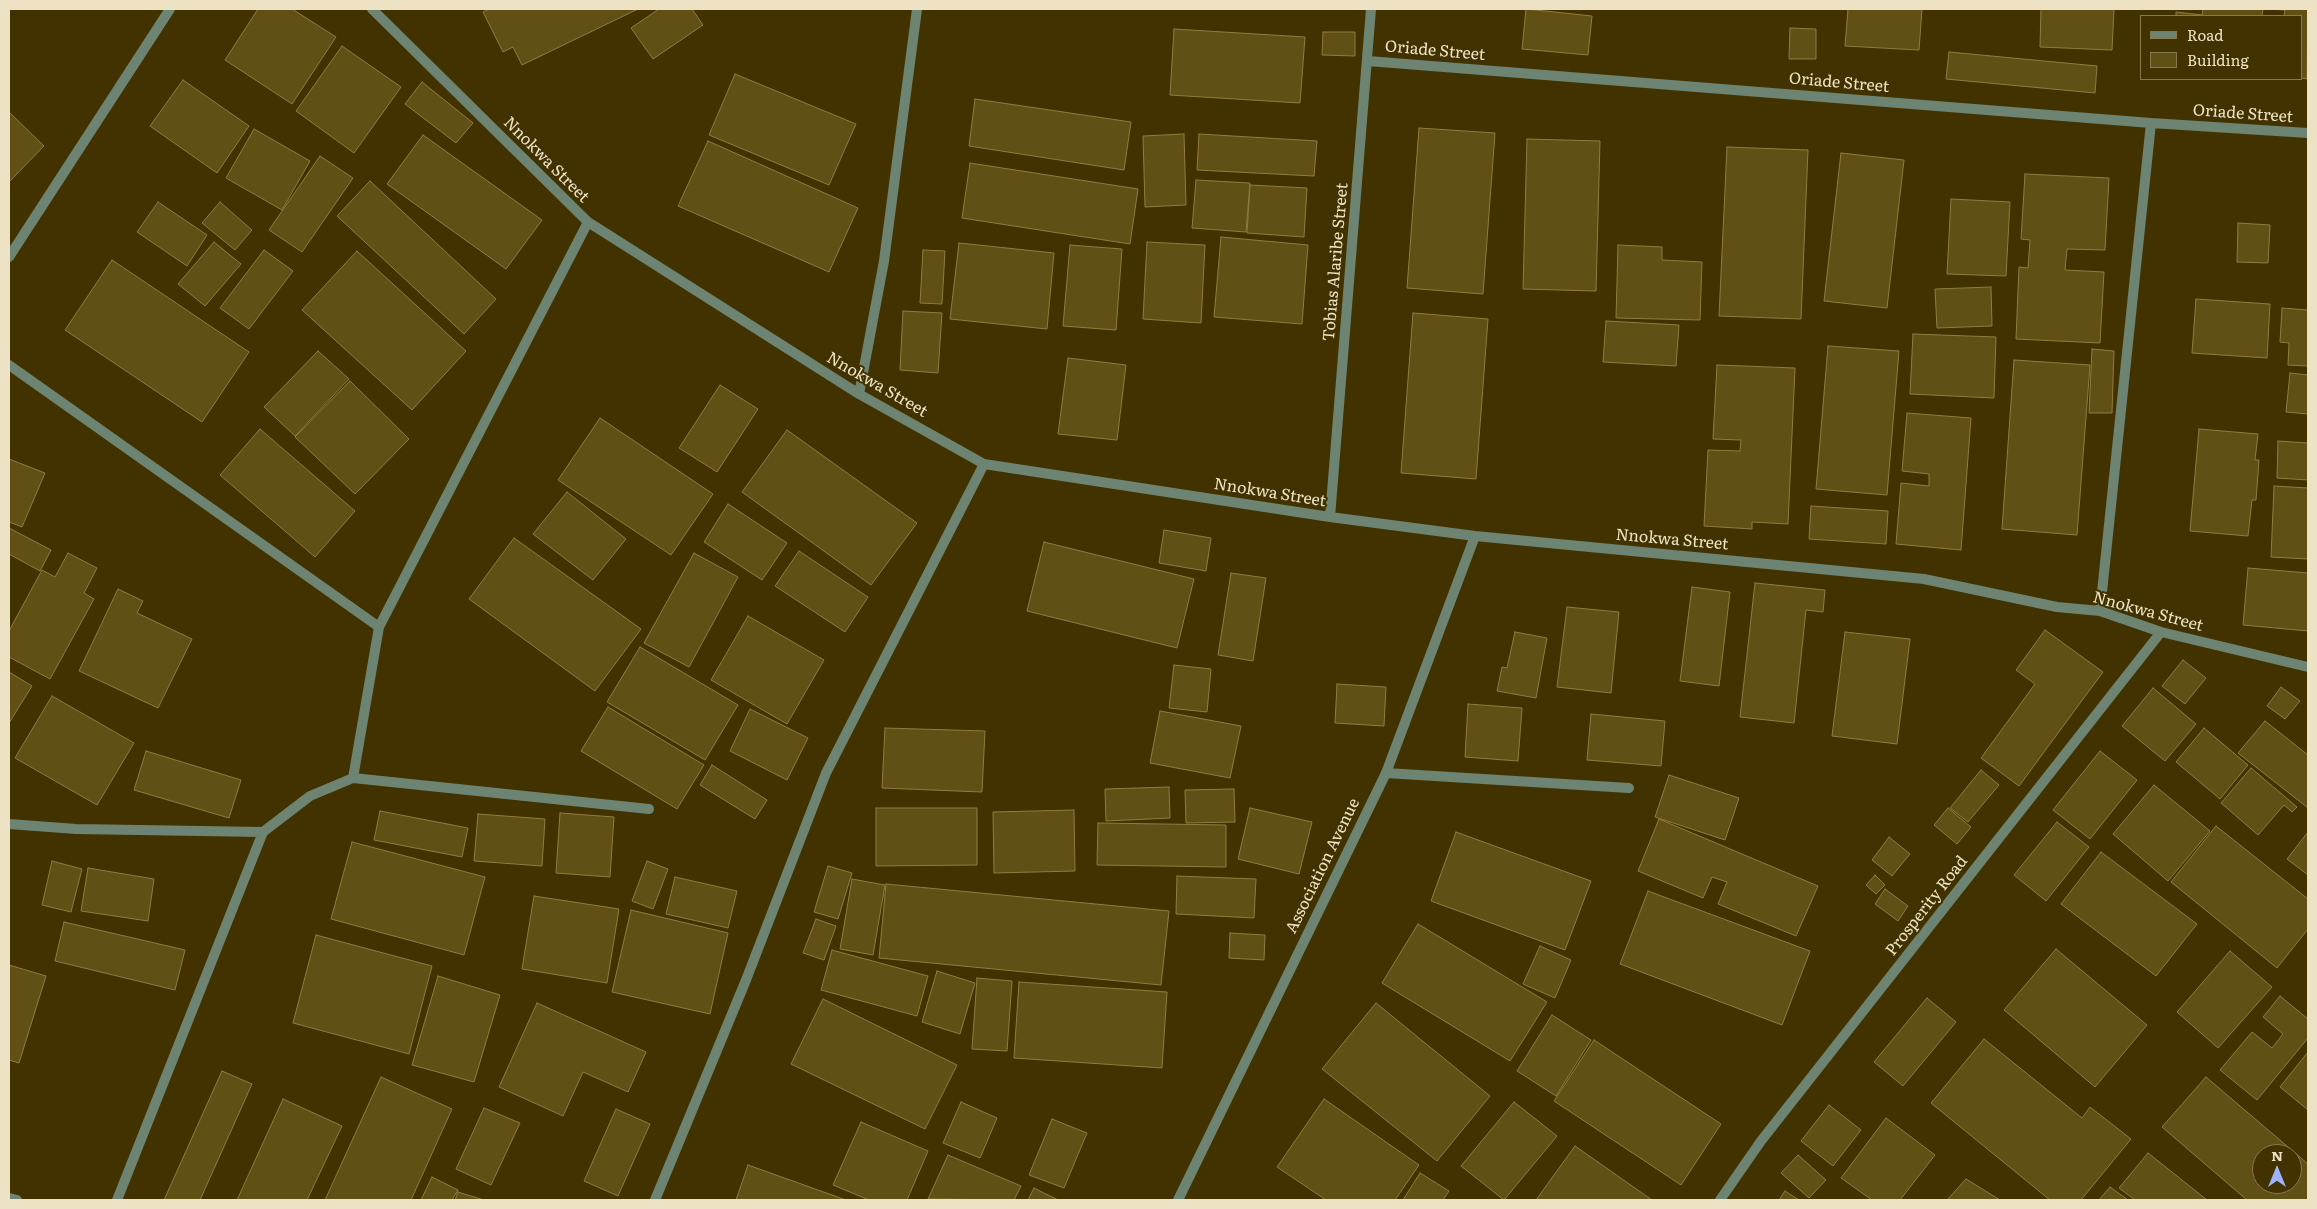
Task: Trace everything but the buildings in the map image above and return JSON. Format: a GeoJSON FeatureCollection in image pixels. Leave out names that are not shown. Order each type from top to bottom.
{"type":"FeatureCollection","features":[{"type":"Feature","properties":{"kind":"street"},"geometry":{"type":"LineString","coordinates":[[9,257],[170,9]]}},
{"type":"Feature","properties":{"kind":"street","name":"Nnokwa Street"},"geometry":{"type":"LineString","coordinates":[[372,9],[588,222],[860,394],[984,464],[1330,517],[1475,536],[1924,579],[2057,607],[2100,611],[2161,632],[2308,667]]}},
{"type":"Feature","properties":{"kind":"street"},"geometry":{"type":"LineString","coordinates":[[860,394],[884,261],[917,9]]}},
{"type":"Feature","properties":{"kind":"street","name":"Tobias Alaribe Street"},"geometry":{"type":"LineString","coordinates":[[1330,517],[1371,9]]}},
{"type":"Feature","properties":{"kind":"street","name":"Oriade Street"},"geometry":{"type":"LineString","coordinates":[[1368,61],[2150,123],[2308,133]]}},
{"type":"Feature","properties":{"kind":"street"},"geometry":{"type":"LineString","coordinates":[[2100,611],[2150,123]]}},
{"type":"Feature","properties":{"kind":"street"},"geometry":{"type":"LineString","coordinates":[[353,778],[378,627],[588,222]]}},
{"type":"Feature","properties":{"kind":"street"},"geometry":{"type":"LineString","coordinates":[[9,365],[378,627]]}},
{"type":"Feature","properties":{"kind":"street"},"geometry":{"type":"LineString","coordinates":[[655,1200],[746,980],[826,773],[984,464]]}},
{"type":"Feature","properties":{"kind":"street","name":"Association Avenue"},"geometry":{"type":"LineString","coordinates":[[1178,1200],[1386,773],[1475,536]]}},
{"type":"Feature","properties":{"kind":"street","name":"Prosperity Road"},"geometry":{"type":"LineString","coordinates":[[1720,1200],[1760,1141],[2161,632]]}},
{"type":"Feature","properties":{"kind":"street"},"geometry":{"type":"LineString","coordinates":[[1386,773],[1629,788]]}},
{"type":"Feature","properties":{"kind":"street"},"geometry":{"type":"LineString","coordinates":[[117,1200],[263,832],[310,796],[353,778],[649,809]]}},
{"type":"Feature","properties":{"kind":"street"},"geometry":{"type":"LineString","coordinates":[[9,824],[76,828],[263,832]]}},
{"type":"Feature","properties":{"kind":"street"},"geometry":{"type":"LineString","coordinates":[[9,1198],[17,1200]]}}]}
